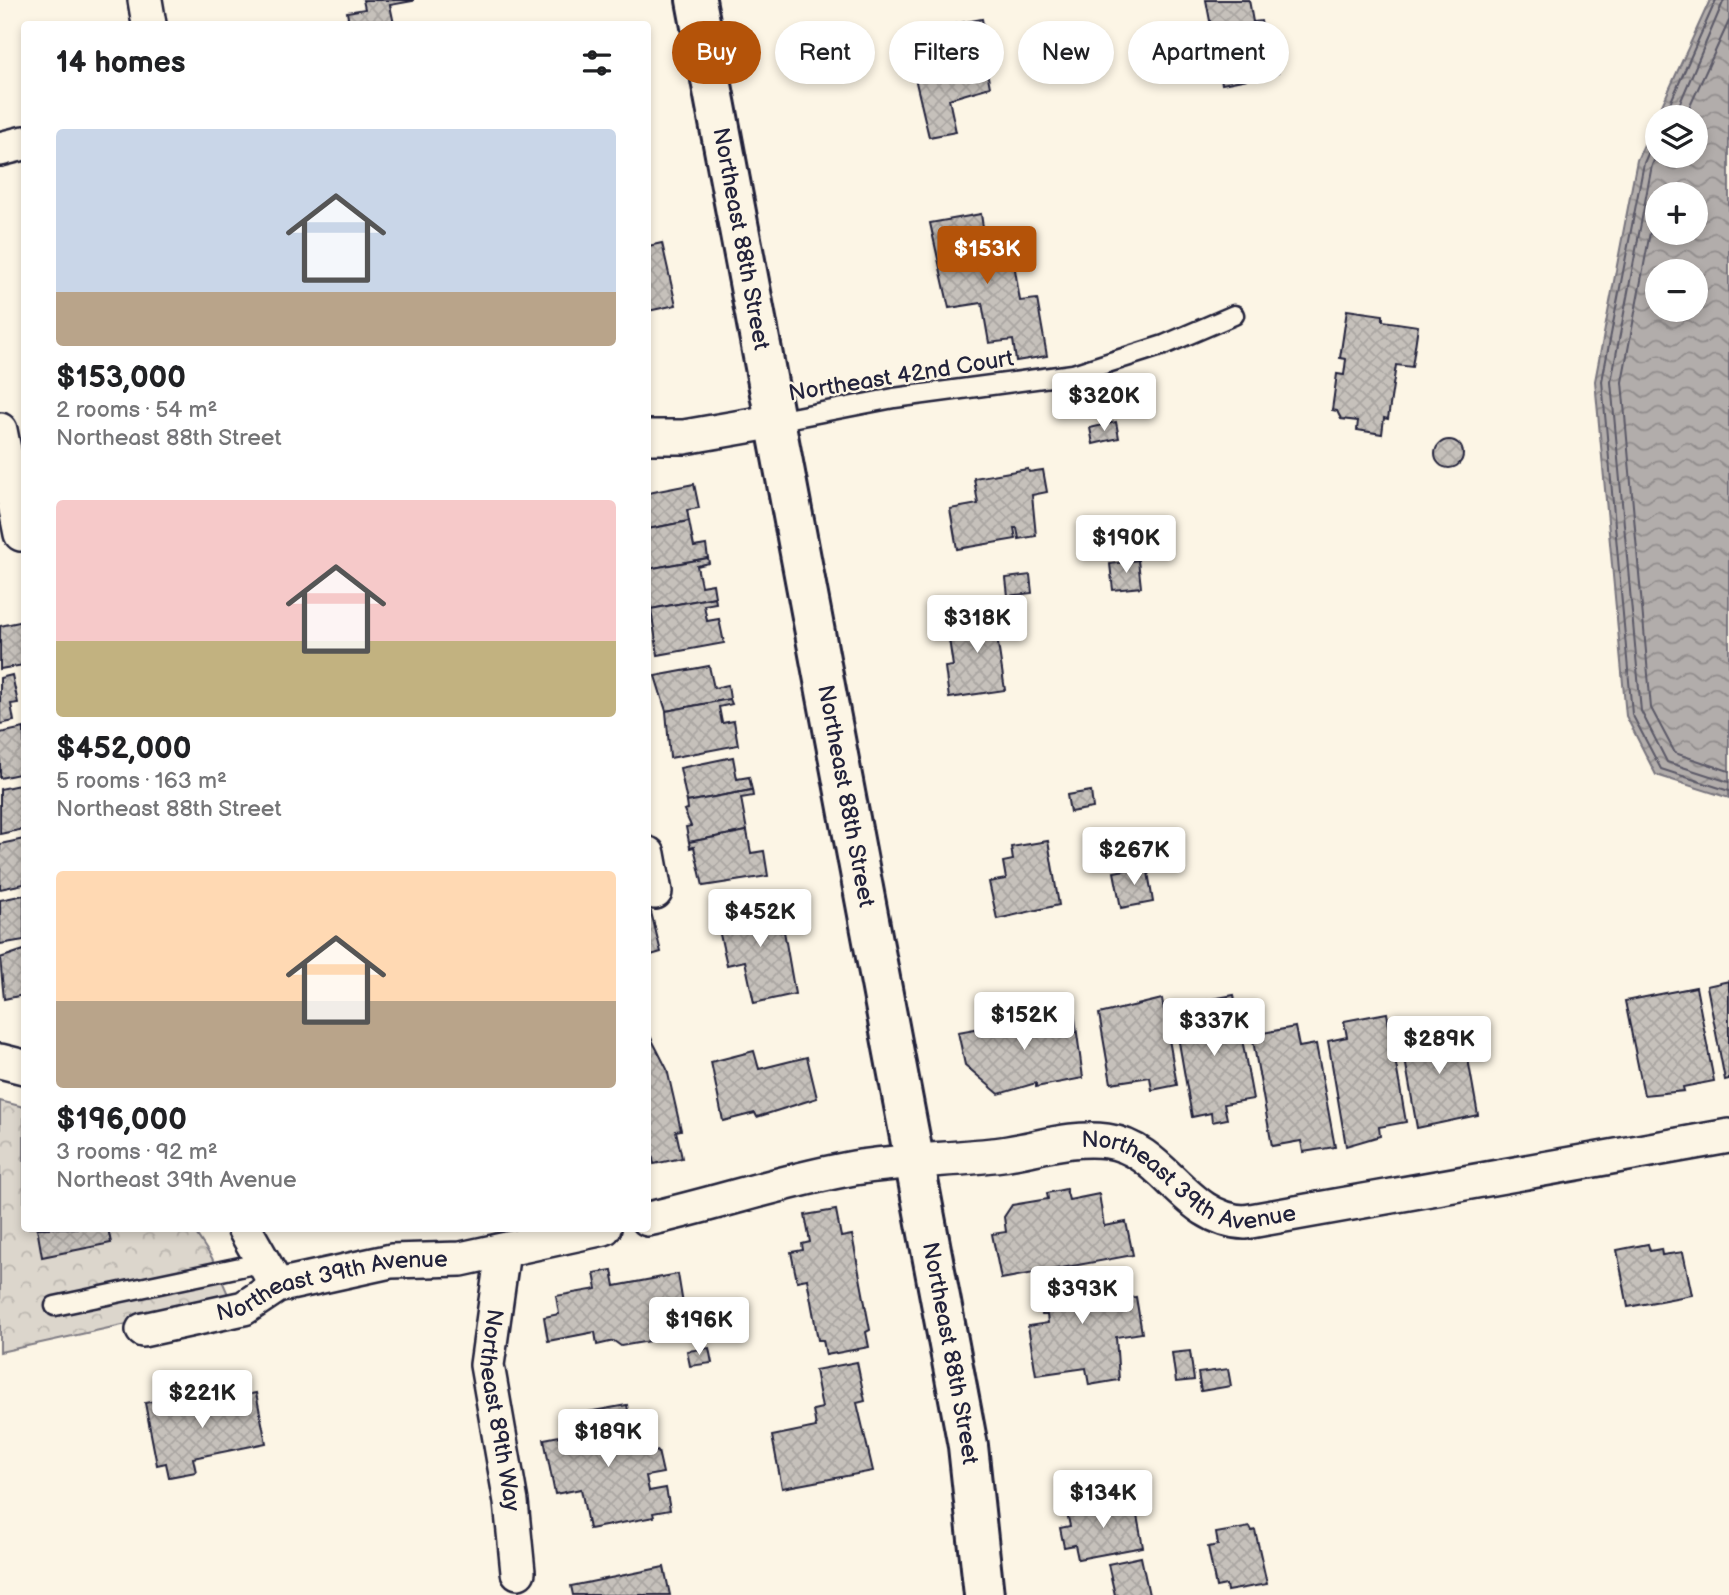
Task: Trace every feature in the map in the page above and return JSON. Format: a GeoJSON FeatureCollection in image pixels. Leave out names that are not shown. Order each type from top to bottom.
{"type":"FeatureCollection","features":[{"type":"Feature","properties":{"kind":"street"},"geometry":{"type":"LineString","coordinates":[[145,0],[148,21]]}},
{"type":"Feature","properties":{"kind":"street","name":"Northeast 88th Street"},"geometry":{"type":"LineString","coordinates":[[696,0],[968,1446],[984,1595]]}},
{"type":"Feature","properties":{"kind":"street"},"geometry":{"type":"LineString","coordinates":[[0,149],[21,144]]}},
{"type":"Feature","properties":{"kind":"street"},"geometry":{"type":"LineString","coordinates":[[651,437],[684,437],[776,421]]}},
{"type":"Feature","properties":{"kind":"street"},"geometry":{"type":"LineString","coordinates":[[0,430],[15,535]]}},
{"type":"Feature","properties":{"kind":"street"},"geometry":{"type":"LineString","coordinates":[[651,870],[655,892]]}},
{"type":"Feature","properties":{"kind":"street"},"geometry":{"type":"LineString","coordinates":[[0,1061],[21,1066]]}},
{"type":"Feature","properties":{"kind":"street","name":"Northeast 39th Avenue"},"geometry":{"type":"LineString","coordinates":[[651,1218],[855,1168],[1001,1154],[1074,1140],[1110,1141],[1141,1153],[1198,1207],[1214,1216],[1245,1222],[1729,1136]]}},
{"type":"Feature","properties":{"kind":"street"},"geometry":{"type":"LineString","coordinates":[[246,1232],[270,1274]]}},
{"type":"Feature","properties":{"kind":"street","name":"Northeast 39th Avenue"},"geometry":{"type":"LineString","coordinates":[[143,1330],[244,1308],[270,1274],[414,1258],[440,1262],[586,1232]]}},
{"type":"Feature","properties":{"kind":"street","name":"Northeast 89th Way"},"geometry":{"type":"LineString","coordinates":[[503,1251],[487,1365],[511,1502],[518,1572]]}},
{"type":"Feature","properties":{"kind":"lane","name":"Northeast 42nd Court"},"geometry":{"type":"LineString","coordinates":[[776,421],[894,398],[1073,374],[1164,345],[1234,315]]}},
{"type":"Feature","properties":{"kind":"lane"},"geometry":{"type":"LineString","coordinates":[[55,1306],[270,1274]]}},
{"type":"Feature","properties":{"kind":"green space"},"geometry":{"type":"Polygon","coordinates":[[[0,1101],[21,1106],[21,1232],[195,1232],[212,1258],[231,1301],[0,1352],[0,1101]]]}},
{"type":"Feature","properties":{"kind":"water"},"geometry":{"type":"Polygon","coordinates":[[[1710,0],[1729,0],[1729,798],[1656,775],[1626,716],[1595,381],[1637,160],[1645,142],[1645,168],[1708,168],[1708,105],[1662,105],[1710,0]]]}},
{"type":"Feature","properties":{"kind":"building"},"geometry":{"type":"Polygon","coordinates":[[[363,0],[413,0],[390,5],[393,21],[348,21],[347,12],[365,9],[363,0]]]}},
{"type":"Feature","properties":{"kind":"building"},"geometry":{"type":"Polygon","coordinates":[[[1206,0],[1249,0],[1253,21],[1210,21],[1206,0]]]}},
{"type":"Feature","properties":{"kind":"building"},"geometry":{"type":"Polygon","coordinates":[[[916,84],[989,84],[990,87],[949,99],[956,132],[929,137],[916,84]]]}},
{"type":"Feature","properties":{"kind":"building"},"geometry":{"type":"Polygon","coordinates":[[[981,214],[989,267],[1014,263],[1020,301],[1037,299],[1047,356],[1016,361],[1013,340],[989,343],[982,303],[949,308],[930,223],[981,214]]]}},
{"type":"Feature","properties":{"kind":"building"},"geometry":{"type":"Polygon","coordinates":[[[662,243],[676,305],[651,310],[651,245],[662,243]]]}},
{"type":"Feature","properties":{"kind":"building"},"geometry":{"type":"Polygon","coordinates":[[[1347,310],[1383,315],[1383,321],[1418,326],[1412,367],[1396,365],[1388,419],[1384,418],[1382,434],[1357,430],[1358,421],[1341,419],[1337,411],[1332,410],[1337,374],[1344,375],[1346,359],[1340,358],[1347,310]]]}},
{"type":"Feature","properties":{"kind":"building"},"geometry":{"type":"Polygon","coordinates":[[[1116,422],[1119,438],[1093,444],[1090,428],[1116,422]]]}},
{"type":"Feature","properties":{"kind":"building"},"geometry":{"type":"Polygon","coordinates":[[[1449,440],[1459,444],[1463,454],[1459,464],[1449,468],[1439,464],[1435,454],[1439,444],[1449,440]]]}},
{"type":"Feature","properties":{"kind":"building"},"geometry":{"type":"Polygon","coordinates":[[[1028,469],[1029,472],[1043,470],[1047,492],[1032,495],[1036,536],[1019,539],[1017,528],[1014,528],[1016,539],[957,549],[950,509],[978,504],[974,478],[1028,469]]]}},
{"type":"Feature","properties":{"kind":"building"},"geometry":{"type":"Polygon","coordinates":[[[694,484],[699,508],[687,510],[689,521],[651,528],[651,492],[694,484]]]}},
{"type":"Feature","properties":{"kind":"building"},"geometry":{"type":"Polygon","coordinates":[[[689,521],[694,547],[706,545],[708,558],[651,568],[651,528],[689,521]]]}},
{"type":"Feature","properties":{"kind":"building"},"geometry":{"type":"Polygon","coordinates":[[[708,558],[709,563],[697,566],[701,586],[713,584],[715,597],[651,609],[651,568],[708,558]]]}},
{"type":"Feature","properties":{"kind":"building"},"geometry":{"type":"Polygon","coordinates":[[[1138,560],[1141,587],[1113,590],[1110,564],[1138,560]]]}},
{"type":"Feature","properties":{"kind":"building"},"geometry":{"type":"Polygon","coordinates":[[[1030,575],[1032,593],[1008,596],[1006,578],[1030,575]]]}},
{"type":"Feature","properties":{"kind":"building"},"geometry":{"type":"Polygon","coordinates":[[[715,597],[716,603],[704,605],[707,621],[719,619],[724,643],[658,655],[651,609],[715,597]]]}},
{"type":"Feature","properties":{"kind":"building"},"geometry":{"type":"Polygon","coordinates":[[[993,612],[993,615],[1008,612],[1012,635],[997,637],[1005,690],[949,698],[945,667],[953,666],[949,639],[959,638],[956,617],[993,612]]]}},
{"type":"Feature","properties":{"kind":"building"},"geometry":{"type":"Polygon","coordinates":[[[21,622],[21,666],[0,669],[0,626],[21,622]]]}},
{"type":"Feature","properties":{"kind":"building"},"geometry":{"type":"Polygon","coordinates":[[[709,666],[714,688],[728,685],[730,699],[666,711],[655,676],[709,666]]]}},
{"type":"Feature","properties":{"kind":"building"},"geometry":{"type":"Polygon","coordinates":[[[12,675],[18,703],[11,704],[14,721],[0,724],[0,678],[12,675]]]}},
{"type":"Feature","properties":{"kind":"building"},"geometry":{"type":"Polygon","coordinates":[[[730,699],[732,704],[719,707],[722,723],[734,721],[738,745],[670,758],[666,711],[730,699]]]}},
{"type":"Feature","properties":{"kind":"building"},"geometry":{"type":"Polygon","coordinates":[[[21,729],[21,774],[0,778],[0,733],[21,729]]]}},
{"type":"Feature","properties":{"kind":"building"},"geometry":{"type":"Polygon","coordinates":[[[733,757],[737,779],[749,777],[752,790],[687,802],[680,768],[733,757]]]}},
{"type":"Feature","properties":{"kind":"building"},"geometry":{"type":"Polygon","coordinates":[[[21,785],[21,830],[0,834],[0,789],[21,785]]]}},
{"type":"Feature","properties":{"kind":"building"},"geometry":{"type":"Polygon","coordinates":[[[752,790],[753,796],[741,798],[747,831],[689,842],[686,827],[691,826],[684,810],[688,809],[687,802],[752,790]]]}},
{"type":"Feature","properties":{"kind":"building"},"geometry":{"type":"Polygon","coordinates":[[[1091,791],[1093,808],[1070,812],[1067,795],[1091,791]]]}},
{"type":"Feature","properties":{"kind":"building"},"geometry":{"type":"Polygon","coordinates":[[[747,831],[751,853],[764,851],[768,876],[703,886],[694,847],[690,848],[689,842],[747,831]]]}},
{"type":"Feature","properties":{"kind":"building"},"geometry":{"type":"Polygon","coordinates":[[[21,840],[21,885],[0,889],[0,844],[21,840]]]}},
{"type":"Feature","properties":{"kind":"building"},"geometry":{"type":"Polygon","coordinates":[[[1048,841],[1059,905],[997,919],[989,882],[1006,879],[1003,862],[1013,860],[1011,847],[1048,841]]]}},
{"type":"Feature","properties":{"kind":"building"},"geometry":{"type":"Polygon","coordinates":[[[1147,866],[1153,902],[1121,908],[1114,872],[1147,866]]]}},
{"type":"Feature","properties":{"kind":"building"},"geometry":{"type":"Polygon","coordinates":[[[21,896],[21,940],[0,944],[0,900],[21,896]]]}},
{"type":"Feature","properties":{"kind":"building"},"geometry":{"type":"Polygon","coordinates":[[[773,897],[781,932],[784,931],[795,994],[754,1003],[745,961],[727,965],[719,930],[737,926],[732,906],[773,897]]]}},
{"type":"Feature","properties":{"kind":"building"},"geometry":{"type":"Polygon","coordinates":[[[651,912],[661,952],[651,955],[651,912]]]}},
{"type":"Feature","properties":{"kind":"building"},"geometry":{"type":"Polygon","coordinates":[[[21,951],[21,996],[4,999],[0,958],[21,951]]]}},
{"type":"Feature","properties":{"kind":"building"},"geometry":{"type":"Polygon","coordinates":[[[1729,981],[1729,1079],[1725,1080],[1707,986],[1729,981]]]}},
{"type":"Feature","properties":{"kind":"building"},"geometry":{"type":"Polygon","coordinates":[[[1696,987],[1714,1081],[1683,1087],[1684,1091],[1644,1095],[1625,1001],[1696,987]]]}},
{"type":"Feature","properties":{"kind":"building"},"geometry":{"type":"Polygon","coordinates":[[[1234,995],[1253,1099],[1224,1104],[1227,1119],[1212,1122],[1211,1113],[1192,1117],[1176,1025],[1194,1022],[1191,1003],[1234,995]]]}},
{"type":"Feature","properties":{"kind":"building"},"geometry":{"type":"Polygon","coordinates":[[[1162,999],[1177,1085],[1152,1090],[1150,1077],[1111,1083],[1099,1014],[1162,999]]]}},
{"type":"Feature","properties":{"kind":"building"},"geometry":{"type":"Polygon","coordinates":[[[1074,1011],[1083,1078],[1036,1087],[1036,1083],[999,1094],[965,1065],[958,1032],[1074,1011]]]}},
{"type":"Feature","properties":{"kind":"building"},"geometry":{"type":"Polygon","coordinates":[[[1387,1013],[1406,1122],[1379,1127],[1380,1136],[1346,1146],[1328,1041],[1347,1037],[1344,1021],[1387,1013]]]}},
{"type":"Feature","properties":{"kind":"building"},"geometry":{"type":"Polygon","coordinates":[[[1462,1025],[1478,1115],[1417,1128],[1401,1036],[1462,1025]]]}},
{"type":"Feature","properties":{"kind":"building"},"geometry":{"type":"Polygon","coordinates":[[[1295,1027],[1299,1047],[1316,1044],[1335,1147],[1303,1152],[1301,1141],[1272,1146],[1252,1035],[1295,1027]]]}},
{"type":"Feature","properties":{"kind":"building"},"geometry":{"type":"Polygon","coordinates":[[[651,1038],[667,1069],[681,1130],[676,1131],[682,1158],[654,1164],[651,1150],[651,1038]]]}},
{"type":"Feature","properties":{"kind":"building"},"geometry":{"type":"Polygon","coordinates":[[[754,1051],[759,1069],[807,1057],[817,1098],[757,1117],[755,1113],[723,1121],[711,1062],[754,1051]]]}},
{"type":"Feature","properties":{"kind":"building"},"geometry":{"type":"Polygon","coordinates":[[[1066,1189],[1069,1200],[1099,1194],[1104,1226],[1126,1222],[1133,1255],[1001,1279],[992,1234],[1006,1232],[1004,1217],[1012,1205],[1048,1199],[1047,1193],[1066,1189]]]}},
{"type":"Feature","properties":{"kind":"building"},"geometry":{"type":"Polygon","coordinates":[[[836,1210],[841,1237],[852,1235],[870,1330],[866,1332],[869,1347],[826,1355],[823,1340],[818,1340],[807,1279],[797,1281],[791,1252],[803,1250],[802,1244],[810,1242],[805,1215],[836,1210]]]}},
{"type":"Feature","properties":{"kind":"building"},"geometry":{"type":"Polygon","coordinates":[[[38,1232],[109,1232],[111,1243],[42,1257],[38,1232]]]}},
{"type":"Feature","properties":{"kind":"building"},"geometry":{"type":"Polygon","coordinates":[[[1648,1244],[1650,1251],[1661,1249],[1662,1255],[1683,1252],[1692,1295],[1628,1307],[1617,1250],[1648,1244]]]}},
{"type":"Feature","properties":{"kind":"building"},"geometry":{"type":"Polygon","coordinates":[[[1104,1269],[1109,1301],[1136,1297],[1142,1333],[1116,1337],[1119,1380],[1089,1385],[1086,1368],[1036,1375],[1028,1326],[1048,1323],[1047,1315],[1042,1315],[1037,1279],[1104,1269]]]}},
{"type":"Feature","properties":{"kind":"building"},"geometry":{"type":"Polygon","coordinates":[[[612,1270],[615,1286],[678,1274],[685,1316],[661,1321],[663,1332],[649,1335],[650,1341],[621,1346],[614,1341],[597,1345],[595,1332],[548,1341],[544,1317],[559,1314],[556,1296],[597,1289],[594,1273],[612,1270]]]}},
{"type":"Feature","properties":{"kind":"building"},"geometry":{"type":"Polygon","coordinates":[[[709,1348],[712,1363],[690,1366],[687,1351],[709,1348]]]}},
{"type":"Feature","properties":{"kind":"building"},"geometry":{"type":"Polygon","coordinates":[[[1190,1351],[1194,1380],[1176,1382],[1172,1353],[1190,1351]]]}},
{"type":"Feature","properties":{"kind":"building"},"geometry":{"type":"Polygon","coordinates":[[[857,1362],[865,1401],[857,1403],[873,1471],[782,1488],[772,1436],[816,1427],[813,1410],[822,1408],[815,1370],[857,1362]]]}},
{"type":"Feature","properties":{"kind":"building"},"geometry":{"type":"Polygon","coordinates":[[[1228,1369],[1231,1386],[1201,1391],[1198,1373],[1228,1369]]]}},
{"type":"Feature","properties":{"kind":"building"},"geometry":{"type":"Polygon","coordinates":[[[256,1393],[266,1443],[193,1458],[196,1472],[169,1477],[166,1463],[157,1465],[145,1403],[184,1395],[186,1407],[256,1393]]]}},
{"type":"Feature","properties":{"kind":"building"},"geometry":{"type":"Polygon","coordinates":[[[627,1405],[630,1422],[635,1421],[647,1454],[658,1451],[663,1473],[646,1476],[649,1491],[666,1488],[670,1510],[653,1513],[654,1517],[589,1529],[581,1489],[555,1494],[544,1439],[585,1431],[582,1413],[627,1405]]]}},
{"type":"Feature","properties":{"kind":"building"},"geometry":{"type":"Polygon","coordinates":[[[1134,1500],[1143,1547],[1078,1559],[1075,1545],[1064,1547],[1060,1528],[1070,1526],[1067,1513],[1134,1500]]]}},
{"type":"Feature","properties":{"kind":"building"},"geometry":{"type":"Polygon","coordinates":[[[1250,1527],[1252,1531],[1255,1530],[1267,1584],[1227,1591],[1226,1585],[1216,1587],[1208,1547],[1218,1545],[1216,1533],[1250,1527]]]}},
{"type":"Feature","properties":{"kind":"building"},"geometry":{"type":"Polygon","coordinates":[[[1141,1557],[1149,1595],[1115,1595],[1108,1564],[1141,1557]]]}},
{"type":"Feature","properties":{"kind":"building"},"geometry":{"type":"Polygon","coordinates":[[[664,1567],[670,1595],[573,1595],[571,1586],[664,1567]]]}}]}
